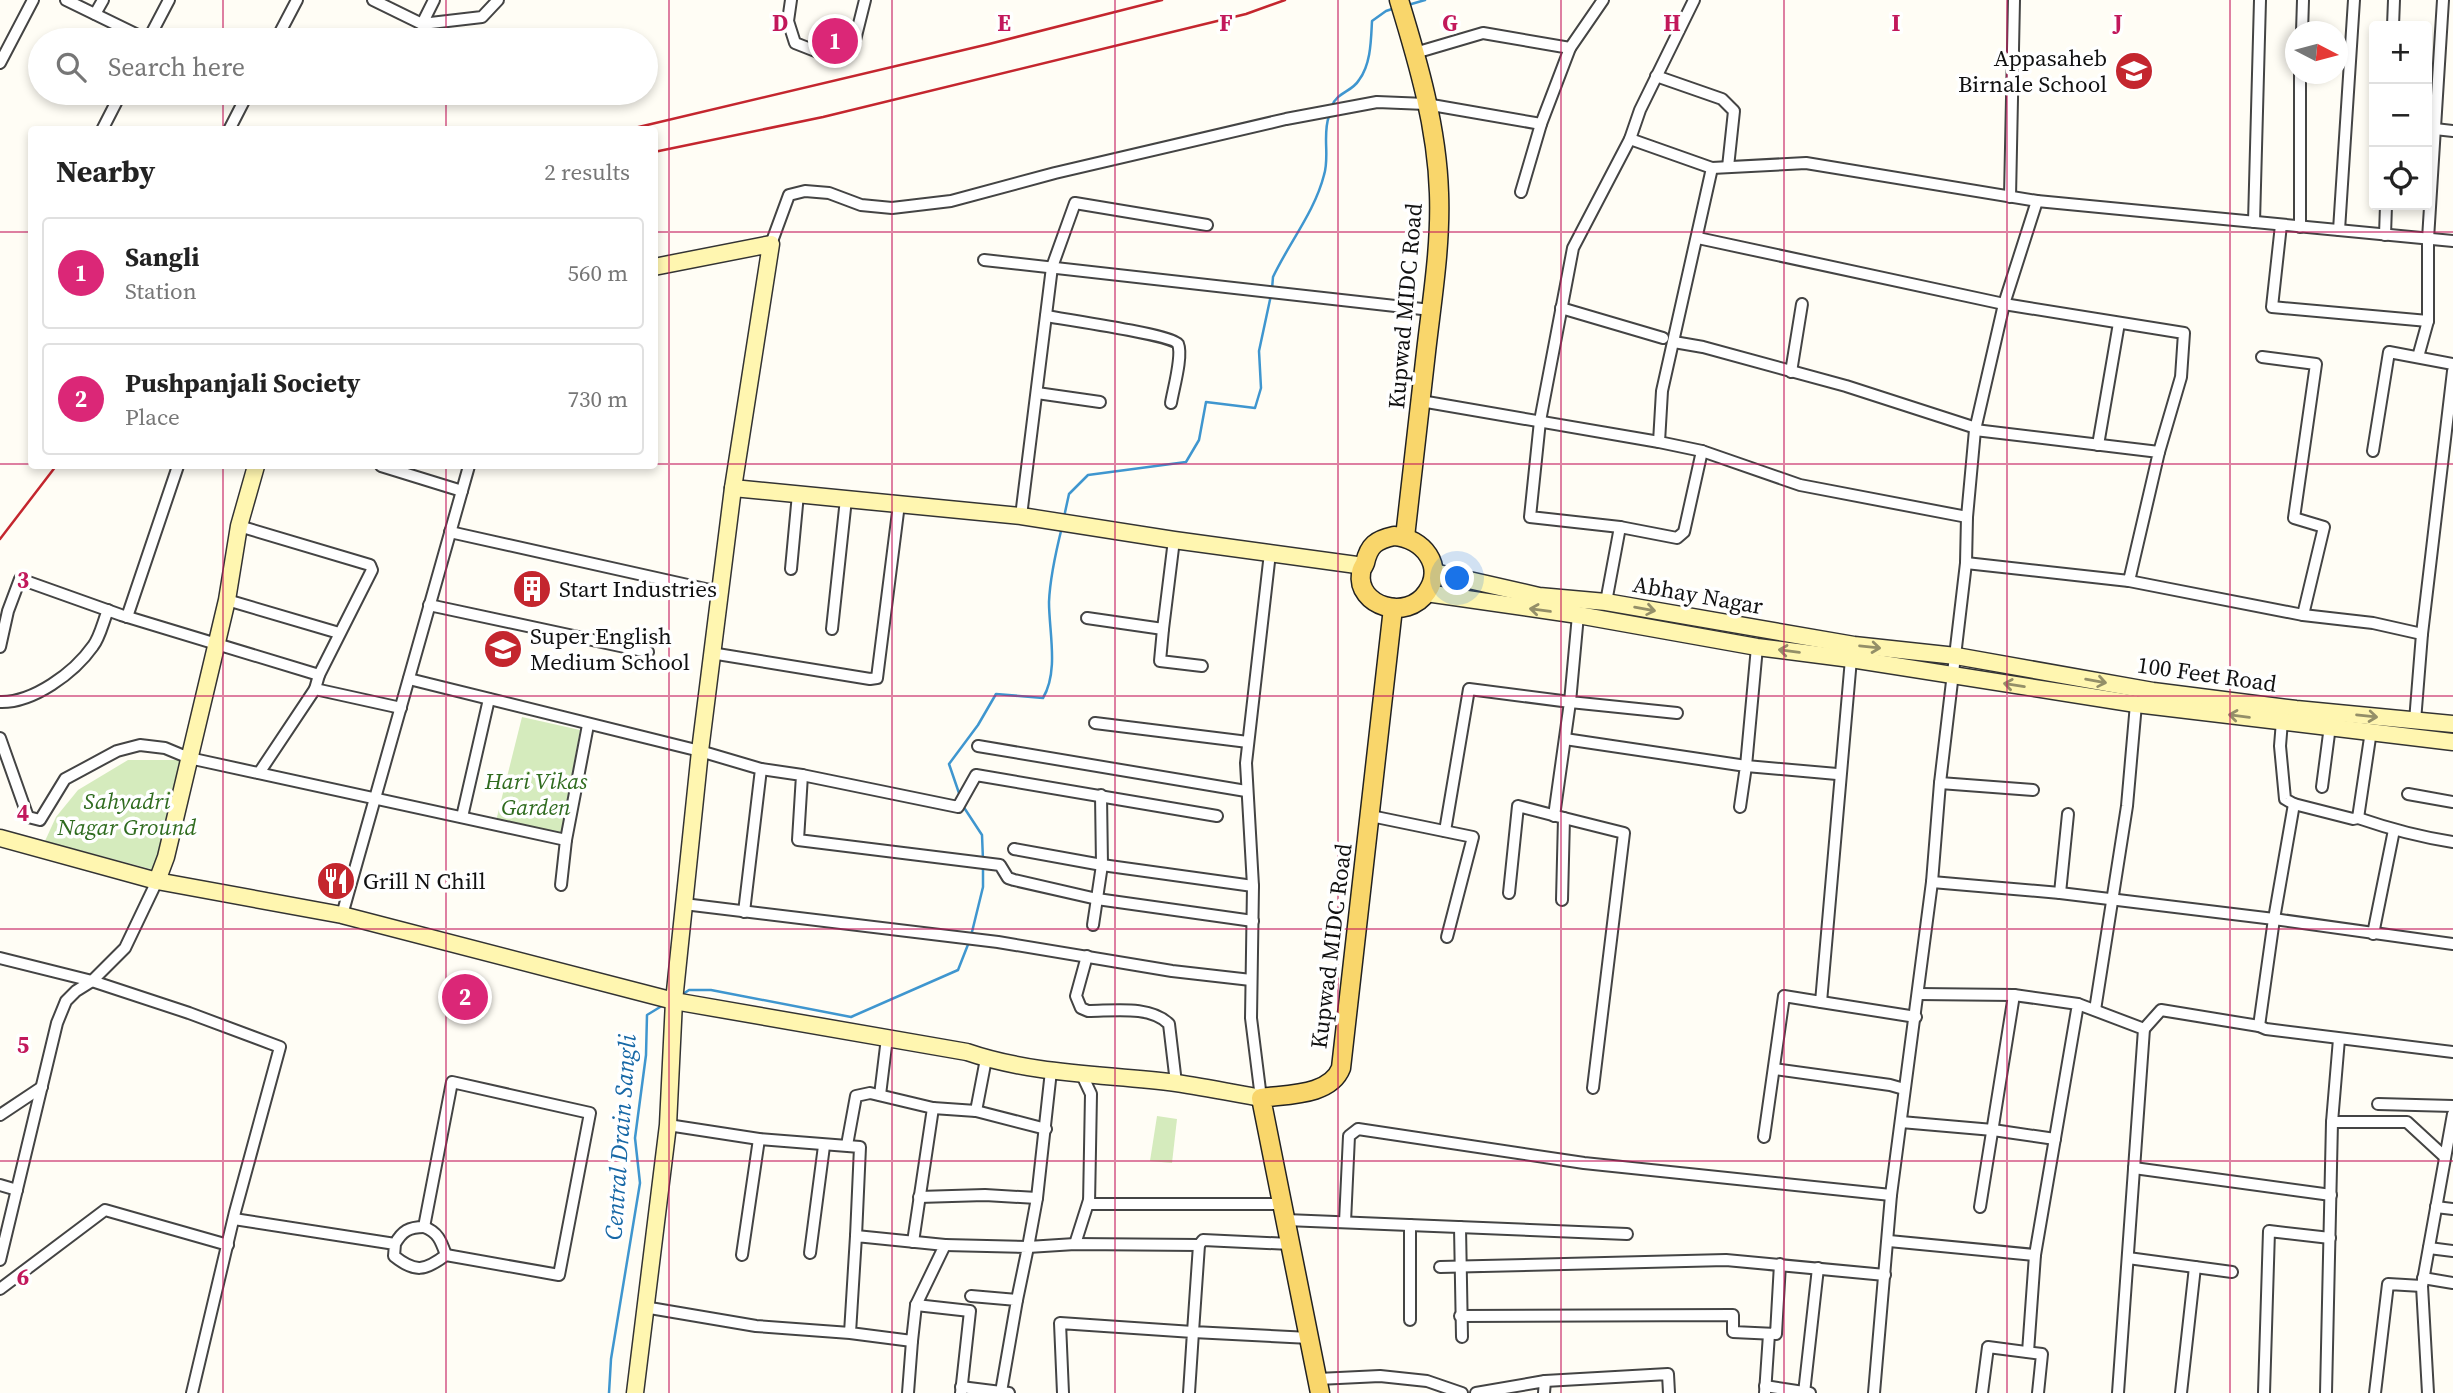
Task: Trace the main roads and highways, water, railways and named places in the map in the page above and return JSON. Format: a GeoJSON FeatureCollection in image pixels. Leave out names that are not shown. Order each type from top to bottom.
{"type":"FeatureCollection","features":[{"type":"Feature","properties":{"kind":"main road","name":"Kupwad MIDC Road"},"geometry":{"type":"LineString","coordinates":[[1399,0],[1415,53],[1426,104],[1439,189],[1438,243],[1405,537]]}},
{"type":"Feature","properties":{"kind":"main road"},"geometry":{"type":"LineString","coordinates":[[635,1393],[668,1125],[674,1001],[711,653],[733,488],[771,244],[658,266]]}},
{"type":"Feature","properties":{"kind":"main road"},"geometry":{"type":"LineString","coordinates":[[255,469],[239,526],[227,600],[166,856],[157,881],[342,915],[674,1001],[967,1052],[986,1059],[1051,1071],[1177,1083],[1261,1098],[1319,1386]]}},
{"type":"Feature","properties":{"kind":"main road"},"geometry":{"type":"LineString","coordinates":[[733,488],[1021,516],[1364,566]]}},
{"type":"Feature","properties":{"kind":"main road"},"geometry":{"type":"LineString","coordinates":[[1394,536],[1405,537],[1423,547],[1434,572],[1426,593],[1414,604],[1404,608],[1392,608],[1382,606],[1367,592],[1361,572],[1364,566],[1367,552],[1374,544],[1394,536]]}},
{"type":"Feature","properties":{"kind":"main road","name":"Abhay Nagar"},"geometry":{"type":"LineString","coordinates":[[1434,572],[1539,596],[1606,602],[1854,645],[1956,656]]}},
{"type":"Feature","properties":{"kind":"main road"},"geometry":{"type":"LineString","coordinates":[[1426,593],[1578,615],[1757,647],[1851,659],[2136,704],[2453,741]]}},
{"type":"Feature","properties":{"kind":"main road","name":"Kupwad MIDC Road"},"geometry":{"type":"LineString","coordinates":[[1261,1098],[1323,1087],[1337,1077],[1341,1068],[1392,608]]}},
{"type":"Feature","properties":{"kind":"main road","name":"100 Feet Road"},"geometry":{"type":"LineString","coordinates":[[1956,656],[2153,691],[2296,709],[2453,724]]}},
{"type":"Feature","properties":{"kind":"main road"},"geometry":{"type":"LineString","coordinates":[[0,838],[118,871]]}},
{"type":"Feature","properties":{"kind":"waterway","name":"Central Drain Sangli"},"geometry":{"type":"LineString","coordinates":[[1408,5],[1425,0]]}},
{"type":"Feature","properties":{"kind":"waterway","name":"Central Drain Sangli"},"geometry":{"type":"LineString","coordinates":[[1332,106],[1363,74],[1370,52],[1372,21],[1395,8]]}},
{"type":"Feature","properties":{"kind":"waterway","name":"Central Drain Sangli"},"geometry":{"type":"LineString","coordinates":[[1272,289],[1273,277],[1279,264],[1320,188],[1326,168],[1326,131],[1329,116]]}},
{"type":"Feature","properties":{"kind":"waterway","name":"Central Drain Sangli"},"geometry":{"type":"LineString","coordinates":[[1064,517],[1069,494],[1088,475],[1186,462],[1199,440],[1206,402],[1255,408],[1261,388],[1259,351],[1271,295]]}},
{"type":"Feature","properties":{"kind":"waterway","name":"Central Drain Sangli"},"geometry":{"type":"LineString","coordinates":[[960,796],[949,764],[978,725],[996,694],[1043,698],[1048,687],[1052,664],[1049,602],[1062,527]]}},
{"type":"Feature","properties":{"kind":"waterway","name":"Central Drain Sangli"},"geometry":{"type":"LineString","coordinates":[[963,806],[982,835],[983,860]]}},
{"type":"Feature","properties":{"kind":"waterway","name":"Central Drain Sangli"},"geometry":{"type":"LineString","coordinates":[[971,936],[983,887],[983,867]]}},
{"type":"Feature","properties":{"kind":"waterway","name":"Central Drain Sangli"},"geometry":{"type":"LineString","coordinates":[[680,996],[689,990],[711,990],[851,1017],[958,970],[969,942]]}},
{"type":"Feature","properties":{"kind":"waterway","name":"Central Drain Sangli"},"geometry":{"type":"LineString","coordinates":[[609,1393],[611,1359],[640,1183],[635,1138],[646,1055],[647,1015],[665,1004]]}},
{"type":"Feature","properties":{"kind":"railway"},"geometry":{"type":"LineString","coordinates":[[643,126],[1162,0]]}},
{"type":"Feature","properties":{"kind":"railway"},"geometry":{"type":"LineString","coordinates":[[658,151],[823,117],[1246,14],[1285,0]]}},
{"type":"Feature","properties":{"kind":"railway"},"geometry":{"type":"LineString","coordinates":[[0,539],[54,469]]}},
{"type":"Feature","properties":{"kind":"place","name":"Sangli"},"geometry":{"type":"Point","coordinates":[835,41]}},
{"type":"Feature","properties":{"kind":"place","name":"Appasaheb Birnale School"},"geometry":{"type":"Point","coordinates":[2134,71]}},
{"type":"Feature","properties":{"kind":"place","name":"Start Industries"},"geometry":{"type":"Point","coordinates":[532,589]}},
{"type":"Feature","properties":{"kind":"place","name":"Super English Medium School"},"geometry":{"type":"Point","coordinates":[503,649]}},
{"type":"Feature","properties":{"kind":"place","name":"Grill N Chill"},"geometry":{"type":"Point","coordinates":[336,881]}},
{"type":"Feature","properties":{"kind":"place","name":"Pushpanjali Society"},"geometry":{"type":"Point","coordinates":[465,997]}},
{"type":"Feature","properties":{"kind":"park label","name":"Hari Vikas Garden"},"geometry":{"type":"Point","coordinates":[536,794]}},
{"type":"Feature","properties":{"kind":"park label","name":"Sahyadri Nagar Ground"},"geometry":{"type":"Point","coordinates":[127,814]}}]}
